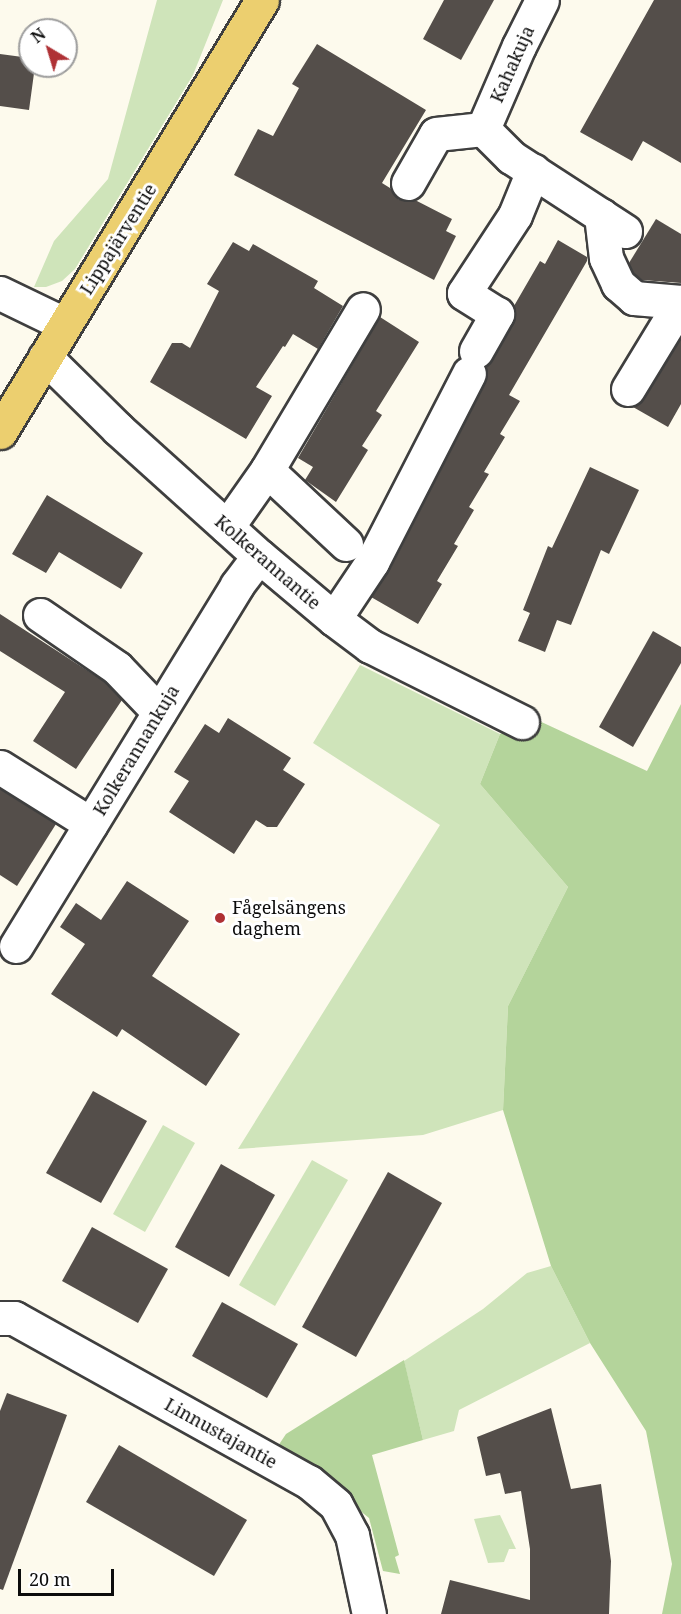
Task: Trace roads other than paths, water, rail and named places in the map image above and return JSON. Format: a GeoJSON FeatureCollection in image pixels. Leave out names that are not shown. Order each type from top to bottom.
{"type":"FeatureCollection","features":[{"type":"Feature","properties":{"kind":"main road","name":"Lippajärventie"},"geometry":{"type":"LineString","coordinates":[[234,44],[236,0]]}},
{"type":"Feature","properties":{"kind":"main road","name":"Lippajärventie"},"geometry":{"type":"LineString","coordinates":[[0,432],[64,324],[155,180],[262,0]]}},
{"type":"Feature","properties":{"kind":"street","name":"Kahakuja"},"geometry":{"type":"LineString","coordinates":[[483,129],[542,0]]}},
{"type":"Feature","properties":{"kind":"street"},"geometry":{"type":"LineString","coordinates":[[408,183],[436,134],[483,129],[511,157],[613,223],[606,258],[618,284],[634,298],[681,302],[628,388]]}},
{"type":"Feature","properties":{"kind":"street"},"geometry":{"type":"LineString","coordinates":[[334,619],[372,562],[497,315],[464,293],[515,215],[533,171]]}},
{"type":"Feature","properties":{"kind":"street"},"geometry":{"type":"LineString","coordinates":[[0,293],[64,324]]}},
{"type":"Feature","properties":{"kind":"street"},"geometry":{"type":"LineString","coordinates":[[227,527],[267,470],[363,309]]}},
{"type":"Feature","properties":{"kind":"street","name":"Kolkerannantie"},"geometry":{"type":"LineString","coordinates":[[45,357],[118,429],[259,556],[334,619],[370,646],[522,722]]}},
{"type":"Feature","properties":{"kind":"street"},"geometry":{"type":"LineString","coordinates":[[267,470],[346,544]]}},
{"type":"Feature","properties":{"kind":"street","name":"Kolkerannankuja"},"geometry":{"type":"LineString","coordinates":[[16,946],[237,585],[259,556]]}},
{"type":"Feature","properties":{"kind":"street"},"geometry":{"type":"LineString","coordinates":[[40,615],[117,668],[159,712]]}},
{"type":"Feature","properties":{"kind":"street"},"geometry":{"type":"LineString","coordinates":[[0,767],[91,824]]}},
{"type":"Feature","properties":{"kind":"street","name":"Linnustajantie"},"geometry":{"type":"LineString","coordinates":[[0,1318],[14,1318],[309,1482],[336,1505],[352,1535],[362,1569],[369,1614]]}},
{"type":"Feature","properties":{"kind":"place","name":"Fågelsängens daghem"},"geometry":{"type":"Point","coordinates":[220,918]}}]}
